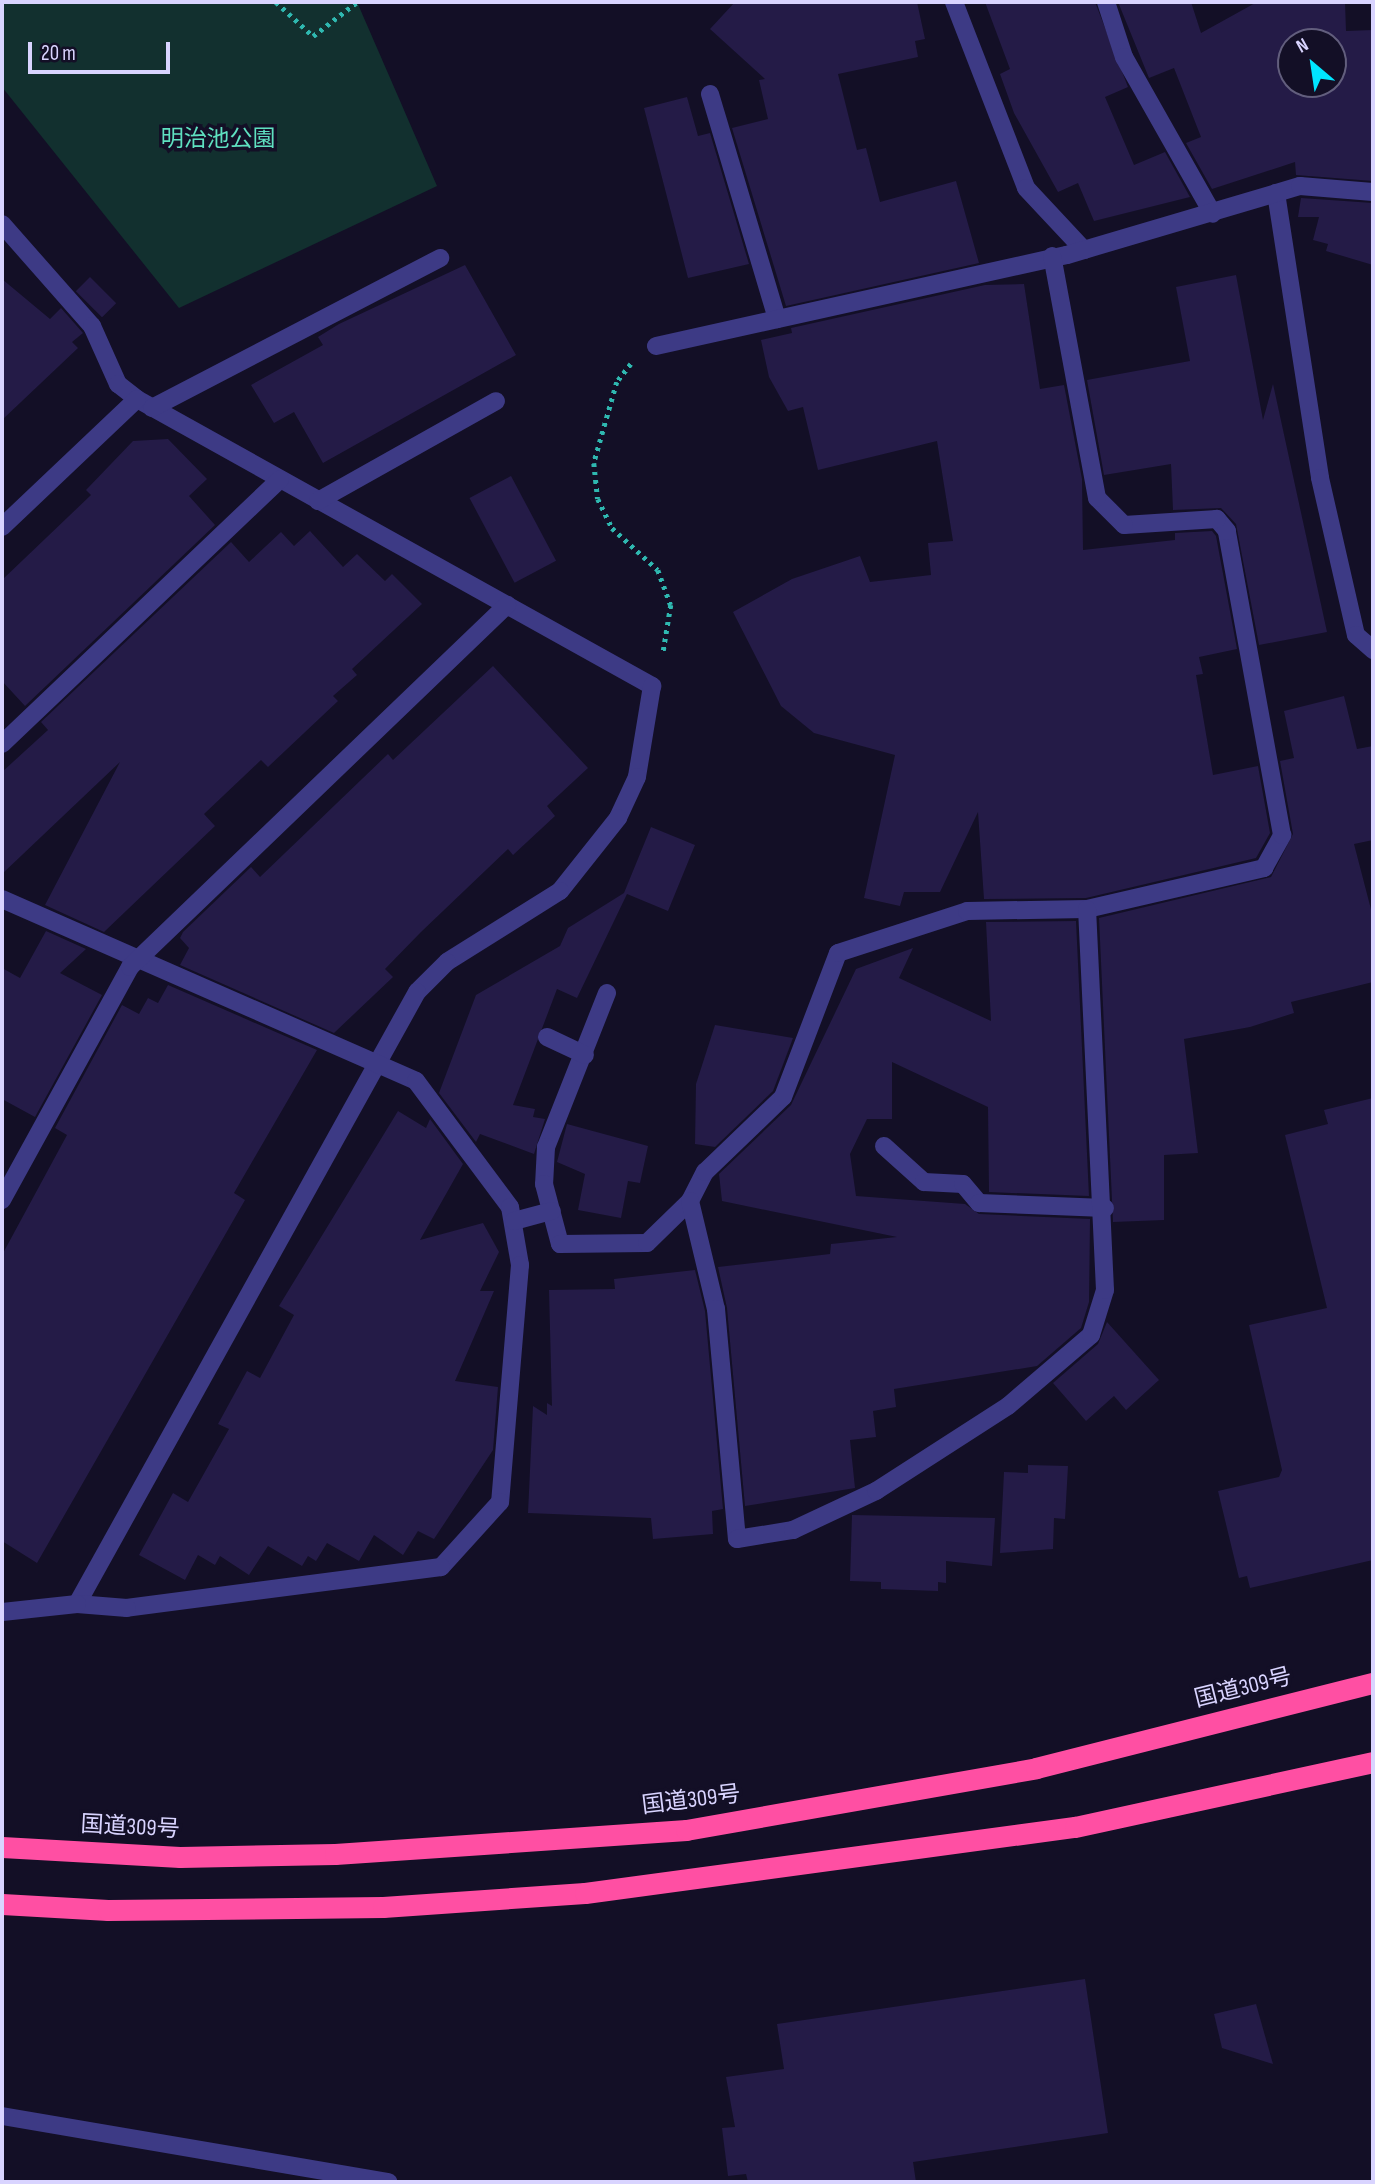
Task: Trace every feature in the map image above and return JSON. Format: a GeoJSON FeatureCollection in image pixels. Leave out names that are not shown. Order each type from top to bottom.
{"type":"FeatureCollection","features":[{"type":"Feature","properties":{"kind":"highway","name":"国道309号"},"geometry":{"type":"LineString","coordinates":[[2,1847],[180,1857],[335,1854],[686,1830],[1036,1768],[1373,1683]]}},
{"type":"Feature","properties":{"kind":"highway"},"geometry":{"type":"LineString","coordinates":[[2,1904],[108,1910],[383,1907],[585,1893],[1075,1827],[1373,1762]]}},
{"type":"Feature","properties":{"kind":"street"},"geometry":{"type":"LineString","coordinates":[[954,2],[1026,188],[1084,250]]}},
{"type":"Feature","properties":{"kind":"street"},"geometry":{"type":"LineString","coordinates":[[1107,2],[1130,69],[1213,214]]}},
{"type":"Feature","properties":{"kind":"street"},"geometry":{"type":"LineString","coordinates":[[710,94],[777,318]]}},
{"type":"Feature","properties":{"kind":"street"},"geometry":{"type":"LineString","coordinates":[[656,345],[1084,250],[1213,214],[1300,186],[1373,191]]}},
{"type":"Feature","properties":{"kind":"street"},"geometry":{"type":"LineString","coordinates":[[1276,193],[1321,478],[1356,635],[1373,650]]}},
{"type":"Feature","properties":{"kind":"street"},"geometry":{"type":"LineString","coordinates":[[2,224],[92,326],[118,384],[145,403],[652,686],[637,777],[593,856],[526,918],[439,970],[417,992],[77,1604]]}},
{"type":"Feature","properties":{"kind":"street"},"geometry":{"type":"LineString","coordinates":[[607,993],[585,1055],[546,1147],[544,1184],[560,1244],[647,1243],[690,1201],[705,1172],[783,1097],[838,953],[967,911],[1087,909],[1264,868],[1282,835],[1227,531],[1217,519],[1124,525],[1097,498],[1052,256]]}},
{"type":"Feature","properties":{"kind":"street"},"geometry":{"type":"LineString","coordinates":[[2,527],[145,403],[440,258]]}},
{"type":"Feature","properties":{"kind":"street"},"geometry":{"type":"LineString","coordinates":[[318,500],[496,401]]}},
{"type":"Feature","properties":{"kind":"street"},"geometry":{"type":"LineString","coordinates":[[2,744],[280,479]]}},
{"type":"Feature","properties":{"kind":"street"},"geometry":{"type":"LineString","coordinates":[[2,1200],[138,958],[507,605]]}},
{"type":"Feature","properties":{"kind":"street"},"geometry":{"type":"LineString","coordinates":[[2,900],[416,1081],[446,1114],[514,1221],[520,1265],[500,1502],[441,1567],[127,1608],[77,1604],[2,1612]]}},
{"type":"Feature","properties":{"kind":"street"},"geometry":{"type":"LineString","coordinates":[[690,1201],[716,1309],[737,1539],[745,1541],[793,1530],[876,1491],[982,1426],[1091,1335],[1105,1290],[1105,1208],[1087,909]]}},
{"type":"Feature","properties":{"kind":"street"},"geometry":{"type":"LineString","coordinates":[[547,1037],[585,1055]]}},
{"type":"Feature","properties":{"kind":"street"},"geometry":{"type":"LineString","coordinates":[[884,1146],[923,1182],[963,1184],[979,1203],[1105,1208]]}},
{"type":"Feature","properties":{"kind":"street"},"geometry":{"type":"LineString","coordinates":[[514,1221],[552,1211]]}},
{"type":"Feature","properties":{"kind":"street"},"geometry":{"type":"LineString","coordinates":[[2,2116],[388,2182]]}},
{"type":"Feature","properties":{"kind":"path"},"geometry":{"type":"LineString","coordinates":[[276,2],[313,36],[357,2]]}},
{"type":"Feature","properties":{"kind":"path"},"geometry":{"type":"LineString","coordinates":[[652,686],[671,605],[658,570],[612,528],[598,499],[594,463],[617,382],[656,345]]}},
{"type":"Feature","properties":{"kind":"green space","name":"明治池公園"},"geometry":{"type":"Polygon","coordinates":[[[2,2],[357,2],[437,186],[179,308],[2,87],[2,2]]]}},
{"type":"Feature","properties":{"kind":"building"},"geometry":{"type":"Polygon","coordinates":[[[735,2],[917,2],[925,39],[915,41],[918,57],[838,74],[857,150],[866,148],[880,202],[956,181],[979,263],[786,306],[732,128],[768,119],[759,80],[765,79],[710,29],[735,2]]]}},
{"type":"Feature","properties":{"kind":"building"},"geometry":{"type":"Polygon","coordinates":[[[985,2],[1095,2],[1128,87],[1105,97],[1134,165],[1165,152],[1190,197],[1094,221],[1078,183],[1058,192],[1014,113],[1000,74],[1010,69],[985,2]]]}},
{"type":"Feature","properties":{"kind":"building"},"geometry":{"type":"Polygon","coordinates":[[[1118,2],[1191,2],[1201,33],[1257,2],[1345,2],[1346,28],[1277,28],[1277,98],[1347,98],[1347,31],[1373,30],[1373,181],[1296,175],[1295,162],[1212,189],[1186,143],[1201,137],[1174,68],[1149,78],[1118,2]]]}},
{"type":"Feature","properties":{"kind":"building"},"geometry":{"type":"Polygon","coordinates":[[[687,97],[698,136],[710,133],[749,264],[688,278],[644,108],[687,97]]]}},
{"type":"Feature","properties":{"kind":"building"},"geometry":{"type":"Polygon","coordinates":[[[1301,198],[1373,203],[1373,265],[1326,251],[1328,244],[1313,240],[1319,217],[1298,217],[1301,198]]]}},
{"type":"Feature","properties":{"kind":"building"},"geometry":{"type":"Polygon","coordinates":[[[465,265],[516,355],[323,463],[294,412],[274,423],[251,385],[323,345],[318,337],[339,324],[465,265]]]}},
{"type":"Feature","properties":{"kind":"building"},"geometry":{"type":"Polygon","coordinates":[[[1236,275],[1263,420],[1273,384],[1327,632],[1259,645],[1236,524],[1221,508],[1173,510],[1171,464],[1104,475],[1087,380],[1190,361],[1176,287],[1236,275]]]}},
{"type":"Feature","properties":{"kind":"building"},"geometry":{"type":"Polygon","coordinates":[[[90,277],[116,303],[102,317],[76,291],[90,277]]]}},
{"type":"Feature","properties":{"kind":"building"},"geometry":{"type":"Polygon","coordinates":[[[2,279],[50,319],[61,308],[83,333],[72,342],[78,348],[2,420],[2,279]]]}},
{"type":"Feature","properties":{"kind":"building"},"geometry":{"type":"Polygon","coordinates":[[[1024,284],[1040,389],[1064,385],[1082,479],[1083,550],[1175,540],[1175,533],[1212,531],[1216,536],[1237,649],[1199,657],[1203,674],[1196,675],[1213,775],[1258,766],[1270,833],[1256,858],[1086,898],[984,899],[978,812],[940,892],[904,892],[900,906],[864,898],[895,755],[814,733],[781,706],[733,612],[792,579],[860,556],[870,582],[931,575],[928,543],[953,541],[937,441],[818,470],[803,407],[788,411],[769,377],[761,340],[792,333],[791,328],[985,285],[1024,284]]]}},
{"type":"Feature","properties":{"kind":"building"},"geometry":{"type":"Polygon","coordinates":[[[168,439],[207,479],[189,496],[215,525],[25,706],[2,681],[2,580],[91,495],[86,490],[133,441],[168,439]]]}},
{"type":"Feature","properties":{"kind":"building"},"geometry":{"type":"Polygon","coordinates":[[[511,476],[556,561],[515,583],[470,498],[511,476]]]}},
{"type":"Feature","properties":{"kind":"building"},"geometry":{"type":"Polygon","coordinates":[[[310,531],[343,567],[357,554],[385,581],[392,574],[422,604],[352,669],[357,675],[333,696],[338,701],[268,767],[261,760],[204,814],[215,826],[104,932],[45,905],[120,762],[2,874],[2,772],[48,730],[41,722],[231,542],[249,562],[281,532],[294,546],[310,531]]]}},
{"type":"Feature","properties":{"kind":"building"},"geometry":{"type":"Polygon","coordinates":[[[493,666],[588,768],[547,806],[555,816],[513,855],[508,849],[385,969],[393,977],[334,1033],[180,965],[189,948],[180,938],[183,932],[251,867],[260,877],[388,754],[393,760],[493,666]]]}},
{"type":"Feature","properties":{"kind":"building"},"geometry":{"type":"Polygon","coordinates":[[[1344,696],[1357,749],[1373,746],[1373,840],[1354,844],[1373,917],[1373,982],[1291,1002],[1294,1013],[1250,1027],[1184,1039],[1198,1153],[1164,1155],[1164,1220],[1113,1222],[1099,918],[1271,877],[1293,834],[1280,761],[1294,758],[1284,711],[1344,696]]]}},
{"type":"Feature","properties":{"kind":"building"},"geometry":{"type":"Polygon","coordinates":[[[651,827],[695,845],[668,911],[627,894],[577,998],[557,989],[513,1105],[535,1109],[533,1117],[545,1119],[534,1154],[480,1134],[476,1142],[439,1093],[476,995],[560,946],[568,928],[624,893],[651,827]]]}},
{"type":"Feature","properties":{"kind":"building"},"geometry":{"type":"Polygon","coordinates":[[[1076,921],[1089,1196],[989,1192],[988,1107],[892,1062],[892,1119],[867,1119],[850,1154],[856,1196],[965,1204],[979,1214],[1090,1219],[1089,1302],[1081,1328],[1037,1366],[894,1389],[896,1407],[873,1411],[876,1437],[850,1440],[855,1488],[745,1506],[727,1308],[718,1267],[830,1254],[831,1244],[897,1237],[722,1201],[719,1174],[791,1105],[856,969],[913,948],[899,978],[991,1021],[986,922],[1076,921]]]}},
{"type":"Feature","properties":{"kind":"building"},"geometry":{"type":"Polygon","coordinates":[[[46,931],[86,949],[60,973],[102,995],[35,1117],[2,1099],[2,968],[20,978],[46,931]]]}},
{"type":"Feature","properties":{"kind":"building"},"geometry":{"type":"Polygon","coordinates":[[[168,985],[317,1050],[234,1193],[245,1200],[37,1563],[2,1541],[2,1255],[67,1135],[55,1128],[122,1005],[139,1014],[148,998],[158,1003],[168,985]]]}},
{"type":"Feature","properties":{"kind":"building"},"geometry":{"type":"Polygon","coordinates":[[[715,1025],[793,1038],[773,1091],[715,1147],[695,1144],[696,1084],[715,1025]]]}},
{"type":"Feature","properties":{"kind":"building"},"geometry":{"type":"Polygon","coordinates":[[[1373,1098],[1373,1560],[1250,1588],[1247,1576],[1239,1578],[1218,1491],[1279,1477],[1282,1470],[1249,1325],[1327,1308],[1285,1135],[1328,1124],[1324,1110],[1373,1098]]]}},
{"type":"Feature","properties":{"kind":"building"},"geometry":{"type":"Polygon","coordinates":[[[398,1111],[426,1128],[430,1119],[463,1164],[420,1240],[483,1223],[499,1252],[480,1291],[494,1291],[455,1381],[498,1387],[493,1450],[434,1539],[418,1531],[403,1555],[374,1535],[359,1561],[327,1543],[316,1561],[308,1556],[302,1566],[268,1546],[249,1575],[220,1556],[215,1565],[198,1555],[185,1580],[139,1555],[173,1493],[188,1502],[229,1429],[218,1424],[247,1371],[260,1378],[294,1315],[279,1306],[398,1111]]]}},
{"type":"Feature","properties":{"kind":"building"},"geometry":{"type":"Polygon","coordinates":[[[567,1124],[648,1146],[640,1183],[628,1181],[621,1218],[578,1210],[585,1174],[557,1162],[567,1124]]]}},
{"type":"Feature","properties":{"kind":"building"},"geometry":{"type":"Polygon","coordinates":[[[695,1270],[705,1311],[723,1509],[712,1511],[713,1534],[653,1539],[651,1518],[528,1513],[533,1406],[547,1415],[547,1403],[552,1406],[549,1290],[615,1289],[614,1279],[695,1270]]]}},
{"type":"Feature","properties":{"kind":"building"},"geometry":{"type":"Polygon","coordinates":[[[1107,1322],[1159,1380],[1126,1410],[1114,1396],[1086,1421],[1053,1383],[1098,1344],[1107,1322]]]}},
{"type":"Feature","properties":{"kind":"building"},"geometry":{"type":"Polygon","coordinates":[[[1028,1465],[1068,1466],[1065,1519],[1054,1518],[1053,1549],[1000,1553],[1004,1472],[1028,1473],[1028,1465]]]}},
{"type":"Feature","properties":{"kind":"building"},"geometry":{"type":"Polygon","coordinates":[[[852,1515],[995,1518],[992,1566],[946,1561],[946,1583],[938,1582],[938,1591],[881,1589],[881,1582],[850,1581],[852,1515]]]}},
{"type":"Feature","properties":{"kind":"building"},"geometry":{"type":"Polygon","coordinates":[[[1085,1979],[1108,2133],[913,2162],[916,2182],[748,2182],[746,2174],[728,2176],[722,2128],[735,2127],[726,2077],[784,2069],[777,2024],[1085,1979]]]}},
{"type":"Feature","properties":{"kind":"building"},"geometry":{"type":"Polygon","coordinates":[[[1256,2004],[1273,2064],[1222,2048],[1214,2014],[1256,2004]]]}}]}
